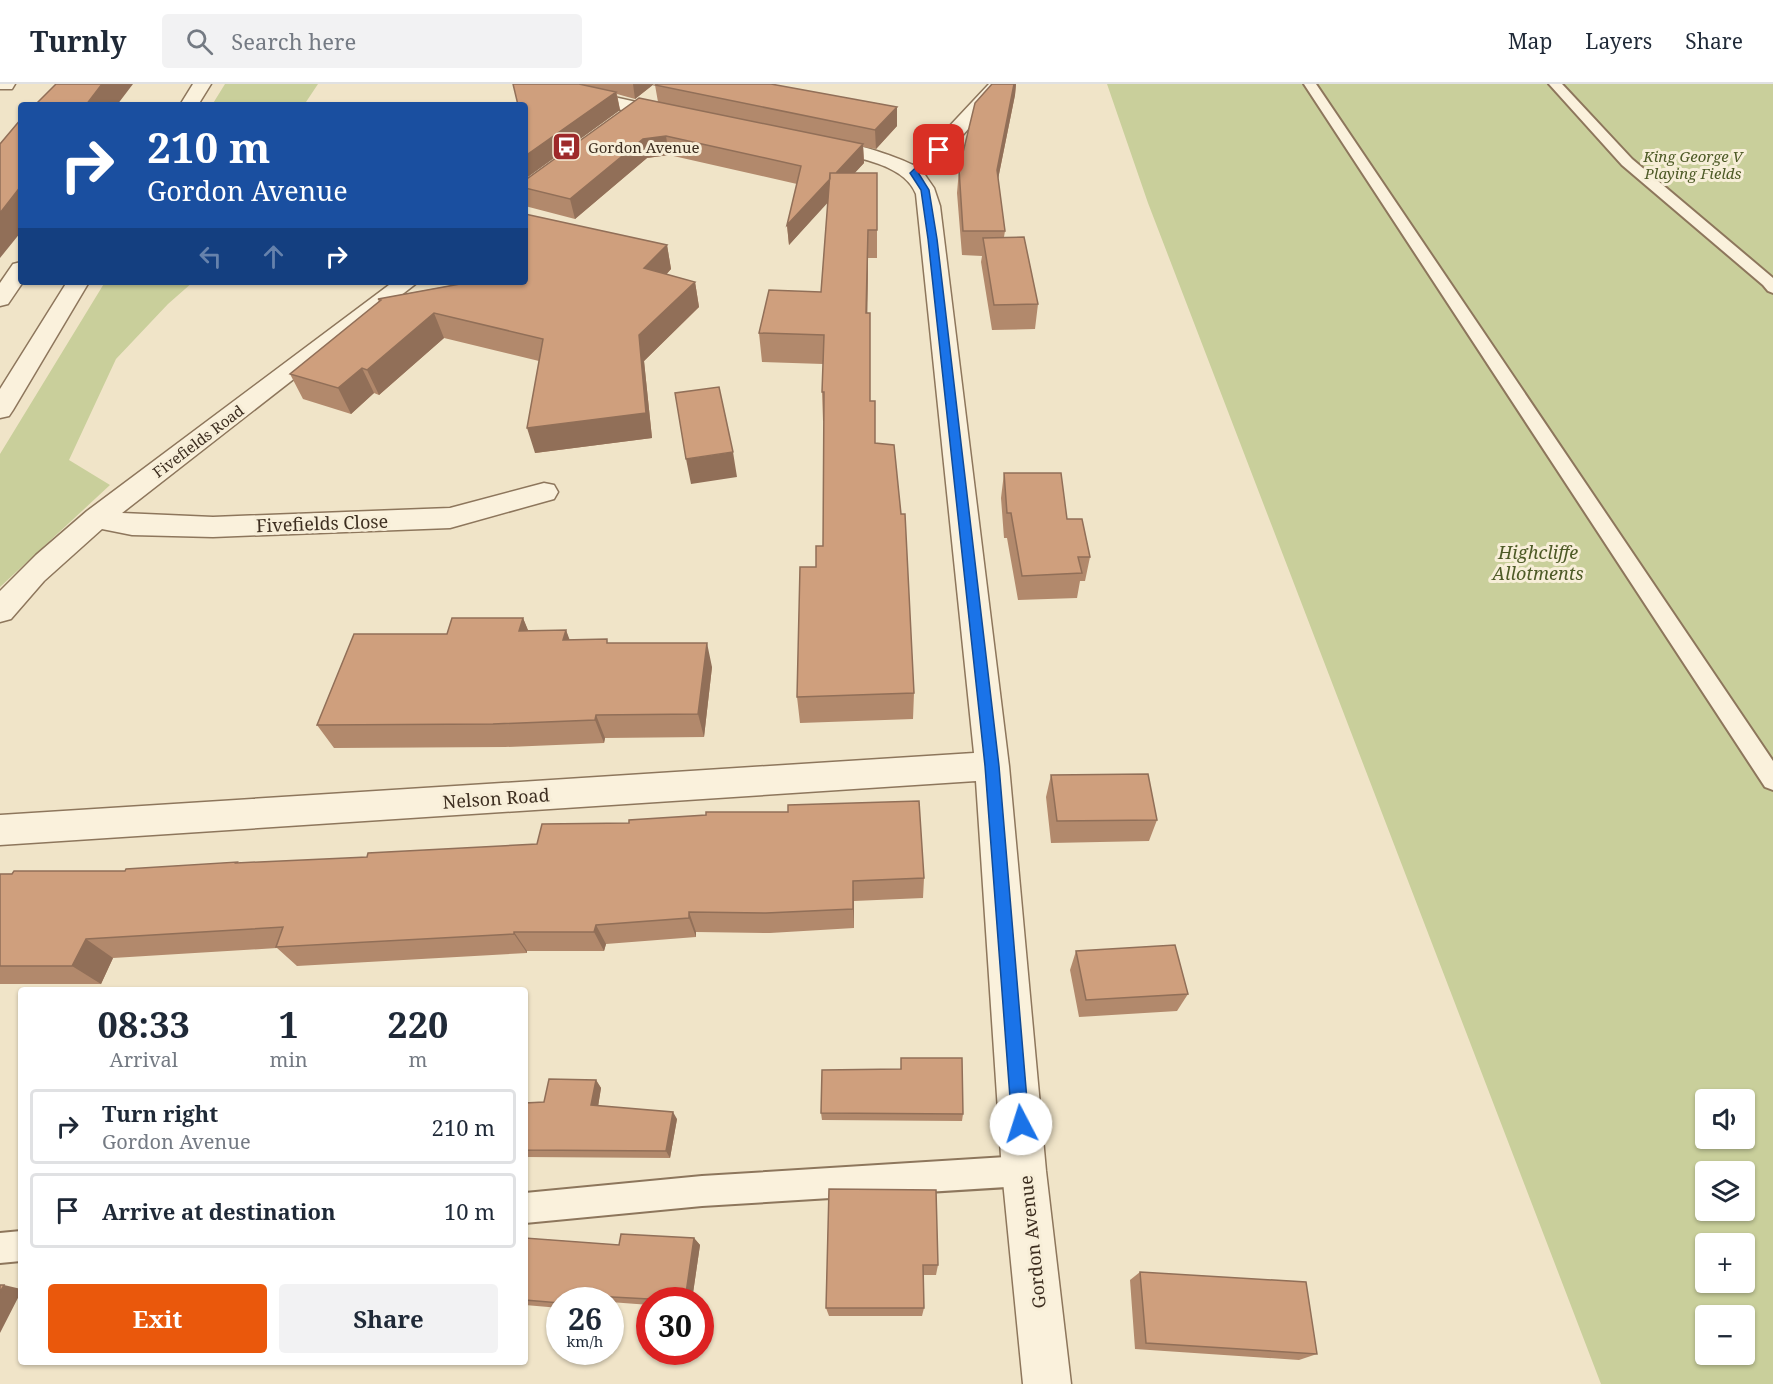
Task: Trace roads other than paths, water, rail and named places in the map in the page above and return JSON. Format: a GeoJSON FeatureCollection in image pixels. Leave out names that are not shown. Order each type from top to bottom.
{"type":"FeatureCollection","features":[{"type":"Feature","properties":{"kind":"street"},"geometry":{"type":"LineString","coordinates":[[191,102],[202,84]]}},
{"type":"Feature","properties":{"kind":"street"},"geometry":{"type":"LineString","coordinates":[[532,84],[648,101],[700,120]]}},
{"type":"Feature","properties":{"kind":"street"},"geometry":{"type":"LineString","coordinates":[[792,138],[867,154],[914,173],[924,167],[999,84]]}},
{"type":"Feature","properties":{"kind":"street"},"geometry":{"type":"LineString","coordinates":[[612,126],[648,101]]}},
{"type":"Feature","properties":{"kind":"street","name":"Gordon Avenue"},"geometry":{"type":"LineString","coordinates":[[914,173],[925,190],[933,239],[992,766],[1024,1171],[1047,1384]]}},
{"type":"Feature","properties":{"kind":"street"},"geometry":{"type":"LineString","coordinates":[[0,299],[18,274]]}},
{"type":"Feature","properties":{"kind":"street"},"geometry":{"type":"LineString","coordinates":[[0,410],[76,285]]}},
{"type":"Feature","properties":{"kind":"street","name":"Fivefields Road"},"geometry":{"type":"LineString","coordinates":[[0,611],[11,597],[97,518],[403,285]]}},
{"type":"Feature","properties":{"kind":"street","name":"Fivefields Close"},"geometry":{"type":"LineString","coordinates":[[97,518],[132,525],[213,527],[450,518],[544,492]]}},
{"type":"Feature","properties":{"kind":"street","name":"Nelson Road"},"geometry":{"type":"LineString","coordinates":[[0,830],[992,766]]}},
{"type":"Feature","properties":{"kind":"lane"},"geometry":{"type":"LineString","coordinates":[[1310,84],[1773,780]]}},
{"type":"Feature","properties":{"kind":"lane"},"geometry":{"type":"LineString","coordinates":[[1555,84],[1627,162],[1769,282],[1773,288]]}},
{"type":"Feature","properties":{"kind":"lane"},"geometry":{"type":"LineString","coordinates":[[528,1208],[702,1191],[1024,1171]]}},
{"type":"Feature","properties":{"kind":"lane"},"geometry":{"type":"LineString","coordinates":[[0,1248],[18,1246]]}},
{"type":"Feature","properties":{"kind":"place","name":"Gordon Avenue"},"geometry":{"type":"Point","coordinates":[567,147]}},
{"type":"Feature","properties":{"kind":"park label","name":"King George V Playing Fields"},"geometry":{"type":"Point","coordinates":[1693,164]}},
{"type":"Feature","properties":{"kind":"park label","name":"Highcliffe Allotments"},"geometry":{"type":"Point","coordinates":[1538,562]}}]}
